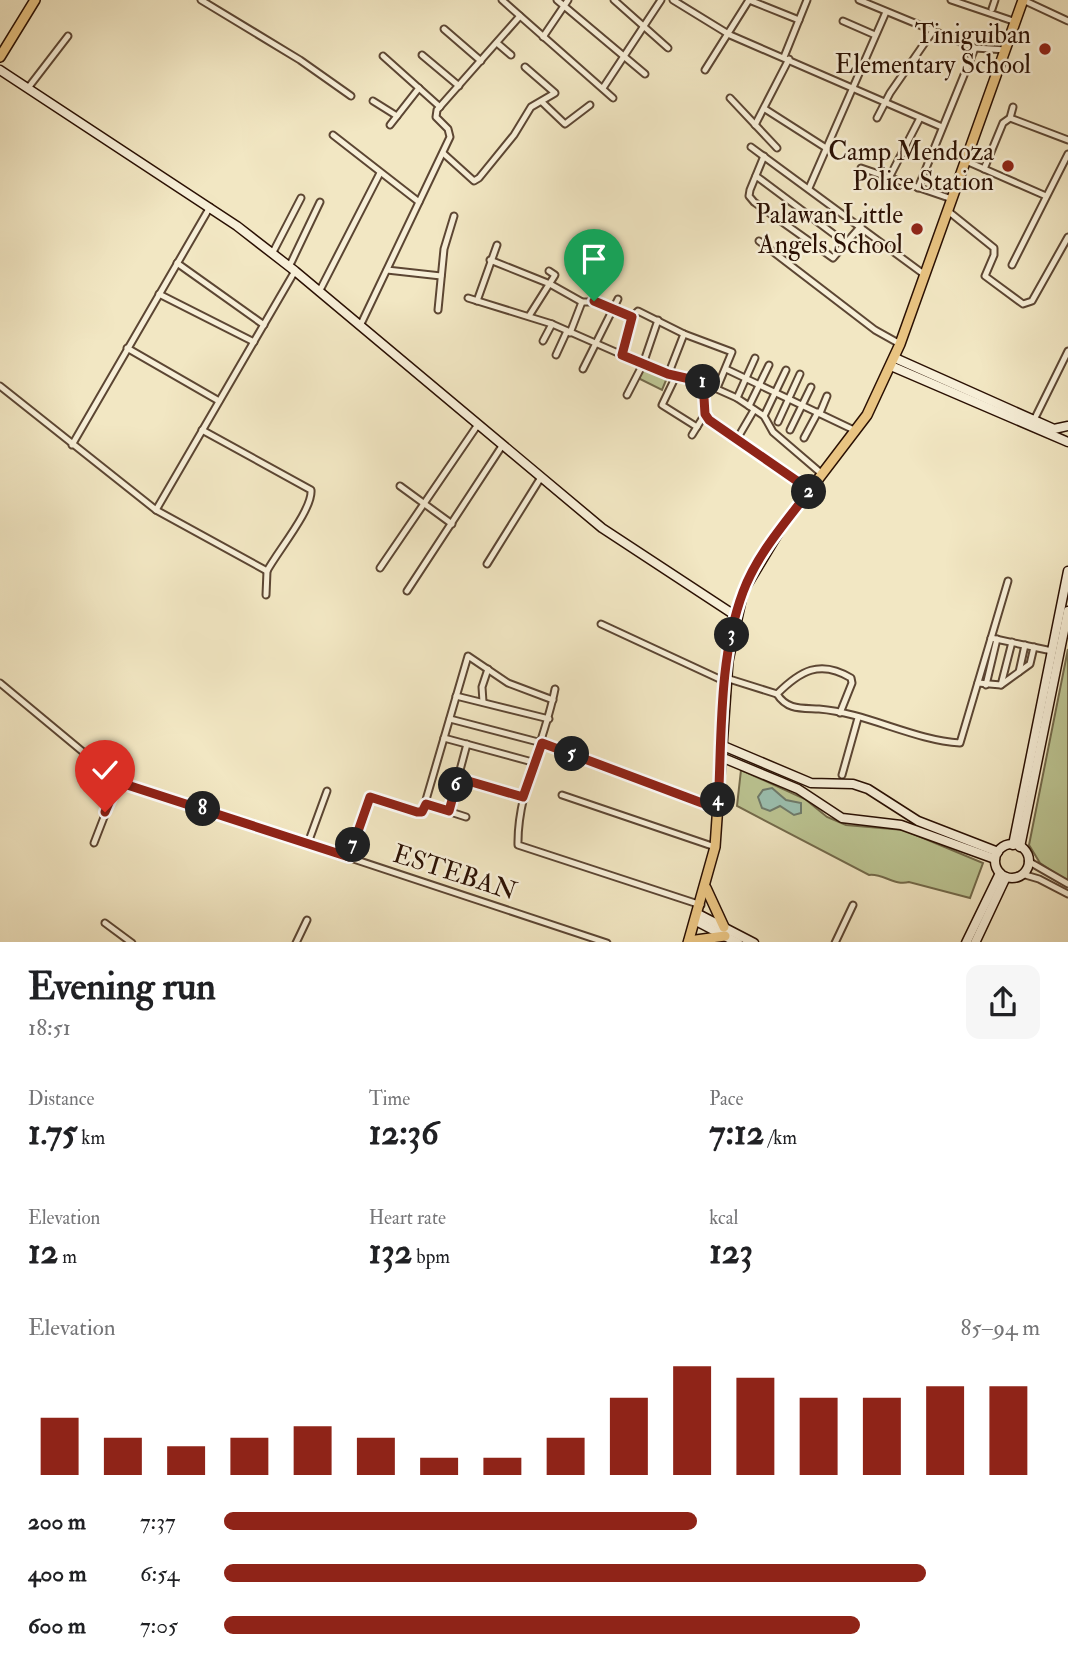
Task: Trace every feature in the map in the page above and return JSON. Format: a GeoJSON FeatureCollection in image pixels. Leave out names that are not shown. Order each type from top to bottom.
{"type":"FeatureCollection","features":[{"type":"Feature","properties":{"kind":"main road"},"geometry":{"type":"LineString","coordinates":[[1,53],[35,0]]}},
{"type":"Feature","properties":{"kind":"main road"},"geometry":{"type":"LineString","coordinates":[[689,942],[706,888],[715,847],[726,680],[736,615],[743,591],[762,554],[873,406],[900,344],[1023,0]]}},
{"type":"Feature","properties":{"kind":"main road"},"geometry":{"type":"LineString","coordinates":[[689,942],[725,932],[706,888]]}},
{"type":"Feature","properties":{"kind":"street"},"geometry":{"type":"LineString","coordinates":[[201,0],[300,60],[351,96]]}},
{"type":"Feature","properties":{"kind":"street"},"geometry":{"type":"LineString","coordinates":[[502,0],[614,97]]}},
{"type":"Feature","properties":{"kind":"street"},"geometry":{"type":"LineString","coordinates":[[557,0],[645,74]]}},
{"type":"Feature","properties":{"kind":"street"},"geometry":{"type":"LineString","coordinates":[[543,37],[568,0]]}},
{"type":"Feature","properties":{"kind":"street"},"geometry":{"type":"LineString","coordinates":[[614,0],[668,48]]}},
{"type":"Feature","properties":{"kind":"street"},"geometry":{"type":"LineString","coordinates":[[603,88],[661,0]]}},
{"type":"Feature","properties":{"kind":"street"},"geometry":{"type":"LineString","coordinates":[[673,0],[730,35],[942,127]]}},
{"type":"Feature","properties":{"kind":"street"},"geometry":{"type":"LineString","coordinates":[[705,70],[730,35],[749,0],[799,20]]}},
{"type":"Feature","properties":{"kind":"street"},"geometry":{"type":"LineString","coordinates":[[755,125],[765,109],[787,58],[807,0]]}},
{"type":"Feature","properties":{"kind":"street"},"geometry":{"type":"LineString","coordinates":[[859,0],[975,48],[1006,50]]}},
{"type":"Feature","properties":{"kind":"street"},"geometry":{"type":"LineString","coordinates":[[951,0],[1016,22]]}},
{"type":"Feature","properties":{"kind":"street"},"geometry":{"type":"LineString","coordinates":[[992,9],[995,0]]}},
{"type":"Feature","properties":{"kind":"street"},"geometry":{"type":"LineString","coordinates":[[1023,0],[1068,21]]}},
{"type":"Feature","properties":{"kind":"street"},"geometry":{"type":"LineString","coordinates":[[809,188],[850,88],[886,12]]}},
{"type":"Feature","properties":{"kind":"street"},"geometry":{"type":"LineString","coordinates":[[360,326],[443,153],[450,133],[436,117],[440,107],[520,16]]}},
{"type":"Feature","properties":{"kind":"street"},"geometry":{"type":"LineString","coordinates":[[843,21],[875,35]]}},
{"type":"Feature","properties":{"kind":"street"},"geometry":{"type":"LineString","coordinates":[[444,29],[481,61]]}},
{"type":"Feature","properties":{"kind":"street"},"geometry":{"type":"LineString","coordinates":[[877,118],[933,31]]}},
{"type":"Feature","properties":{"kind":"street"},"geometry":{"type":"LineString","coordinates":[[28,88],[68,36]]}},
{"type":"Feature","properties":{"kind":"street"},"geometry":{"type":"LineString","coordinates":[[497,43],[511,55]]}},
{"type":"Feature","properties":{"kind":"street"},"geometry":{"type":"LineString","coordinates":[[918,188],[975,48]]}},
{"type":"Feature","properties":{"kind":"street"},"geometry":{"type":"LineString","coordinates":[[422,55],[458,86]]}},
{"type":"Feature","properties":{"kind":"street"},"geometry":{"type":"LineString","coordinates":[[383,56],[440,107]]}},
{"type":"Feature","properties":{"kind":"street"},"geometry":{"type":"LineString","coordinates":[[443,153],[469,178],[476,181],[514,135],[531,107],[542,102],[554,91],[525,67]]}},
{"type":"Feature","properties":{"kind":"street"},"geometry":{"type":"LineString","coordinates":[[0,70],[210,207],[292,269],[540,479],[602,528],[736,615]]}},
{"type":"Feature","properties":{"kind":"street"},"geometry":{"type":"LineString","coordinates":[[390,125],[419,88]]}},
{"type":"Feature","properties":{"kind":"street"},"geometry":{"type":"LineString","coordinates":[[730,98],[777,148]]}},
{"type":"Feature","properties":{"kind":"street"},"geometry":{"type":"LineString","coordinates":[[373,101],[397,116]]}},
{"type":"Feature","properties":{"kind":"street"},"geometry":{"type":"LineString","coordinates":[[542,102],[565,124],[590,105]]}},
{"type":"Feature","properties":{"kind":"street"},"geometry":{"type":"LineString","coordinates":[[984,169],[1003,123],[1010,118],[1013,107]]}},
{"type":"Feature","properties":{"kind":"street"},"geometry":{"type":"LineString","coordinates":[[765,109],[826,148]]}},
{"type":"Feature","properties":{"kind":"street"},"geometry":{"type":"LineString","coordinates":[[890,176],[919,118]]}},
{"type":"Feature","properties":{"kind":"street"},"geometry":{"type":"LineString","coordinates":[[1010,118],[1068,140]]}},
{"type":"Feature","properties":{"kind":"street"},"geometry":{"type":"LineString","coordinates":[[334,135],[419,202]]}},
{"type":"Feature","properties":{"kind":"street"},"geometry":{"type":"LineString","coordinates":[[751,147],[925,275]]}},
{"type":"Feature","properties":{"kind":"street"},"geometry":{"type":"LineString","coordinates":[[1012,265],[1068,154]]}},
{"type":"Feature","properties":{"kind":"street"},"geometry":{"type":"LineString","coordinates":[[764,156],[749,196],[754,202],[833,258],[861,226]]}},
{"type":"Feature","properties":{"kind":"street"},"geometry":{"type":"LineString","coordinates":[[966,161],[1046,196]]}},
{"type":"Feature","properties":{"kind":"street"},"geometry":{"type":"LineString","coordinates":[[861,168],[952,199]]}},
{"type":"Feature","properties":{"kind":"street"},"geometry":{"type":"LineString","coordinates":[[319,292],[380,173]]}},
{"type":"Feature","properties":{"kind":"street"},"geometry":{"type":"LineString","coordinates":[[756,176],[847,244]]}},
{"type":"Feature","properties":{"kind":"street"},"geometry":{"type":"LineString","coordinates":[[272,254],[301,198]]}},
{"type":"Feature","properties":{"kind":"street"},"geometry":{"type":"LineString","coordinates":[[156,510],[264,325],[292,269],[320,202]]}},
{"type":"Feature","properties":{"kind":"street"},"geometry":{"type":"LineString","coordinates":[[72,445],[210,207]]}},
{"type":"Feature","properties":{"kind":"street"},"geometry":{"type":"LineString","coordinates":[[948,211],[994,248],[986,278],[1023,304],[1032,302],[1068,237]]}},
{"type":"Feature","properties":{"kind":"street"},"geometry":{"type":"LineString","coordinates":[[438,310],[443,249],[454,216]]}},
{"type":"Feature","properties":{"kind":"street"},"geometry":{"type":"LineString","coordinates":[[759,241],[875,330],[900,344]]}},
{"type":"Feature","properties":{"kind":"street"},"geometry":{"type":"LineString","coordinates":[[477,301],[498,244]]}},
{"type":"Feature","properties":{"kind":"street"},"geometry":{"type":"LineString","coordinates":[[490,260],[550,284],[582,302],[599,302],[632,317]]}},
{"type":"Feature","properties":{"kind":"street"},"geometry":{"type":"LineString","coordinates":[[177,263],[264,325]]}},
{"type":"Feature","properties":{"kind":"street"},"geometry":{"type":"LineString","coordinates":[[387,270],[441,276]]}},
{"type":"Feature","properties":{"kind":"street"},"geometry":{"type":"LineString","coordinates":[[529,316],[555,275],[549,271]]}},
{"type":"Feature","properties":{"kind":"street"},"geometry":{"type":"LineString","coordinates":[[159,294],[254,342]]}},
{"type":"Feature","properties":{"kind":"street"},"geometry":{"type":"LineString","coordinates":[[468,298],[552,324],[668,374],[717,388],[764,416],[776,435],[822,474]]}},
{"type":"Feature","properties":{"kind":"street"},"geometry":{"type":"LineString","coordinates":[[583,369],[618,299]]}},
{"type":"Feature","properties":{"kind":"street"},"geometry":{"type":"LineString","coordinates":[[556,355],[582,302]]}},
{"type":"Feature","properties":{"kind":"street"},"geometry":{"type":"LineString","coordinates":[[622,355],[632,317],[638,311],[684,334],[732,352],[717,388]]}},
{"type":"Feature","properties":{"kind":"street"},"geometry":{"type":"LineString","coordinates":[[626,395],[643,364],[658,320]]}},
{"type":"Feature","properties":{"kind":"street"},"geometry":{"type":"LineString","coordinates":[[543,341],[552,324]]}},
{"type":"Feature","properties":{"kind":"street"},"geometry":{"type":"LineString","coordinates":[[668,374],[684,334]]}},
{"type":"Feature","properties":{"kind":"street"},"geometry":{"type":"LineString","coordinates":[[127,348],[219,401]]}},
{"type":"Feature","properties":{"kind":"street"},"geometry":{"type":"LineString","coordinates":[[1034,420],[1068,351]]}},
{"type":"Feature","properties":{"kind":"street"},"geometry":{"type":"LineString","coordinates":[[737,398],[755,358]]}},
{"type":"Feature","properties":{"kind":"street"},"geometry":{"type":"LineString","coordinates":[[893,362],[1055,429],[1068,426]]}},
{"type":"Feature","properties":{"kind":"street"},"geometry":{"type":"LineString","coordinates":[[893,362],[1068,442]]}},
{"type":"Feature","properties":{"kind":"street"},"geometry":{"type":"LineString","coordinates":[[737,439],[769,365]]}},
{"type":"Feature","properties":{"kind":"street"},"geometry":{"type":"LineString","coordinates":[[726,369],[856,431]]}},
{"type":"Feature","properties":{"kind":"street"},"geometry":{"type":"LineString","coordinates":[[764,416],[786,370]]}},
{"type":"Feature","properties":{"kind":"street"},"geometry":{"type":"LineString","coordinates":[[778,422],[800,374]]}},
{"type":"Feature","properties":{"kind":"street"},"geometry":{"type":"LineString","coordinates":[[676,376],[662,405],[696,427]]}},
{"type":"Feature","properties":{"kind":"street"},"geometry":{"type":"LineString","coordinates":[[692,435],[705,414],[703,382]]}},
{"type":"Feature","properties":{"kind":"street"},"geometry":{"type":"LineString","coordinates":[[0,386],[156,510],[267,571]]}},
{"type":"Feature","properties":{"kind":"street"},"geometry":{"type":"LineString","coordinates":[[790,430],[811,387]]}},
{"type":"Feature","properties":{"kind":"street"},"geometry":{"type":"LineString","coordinates":[[804,438],[827,396]]}},
{"type":"Feature","properties":{"kind":"street"},"geometry":{"type":"LineString","coordinates":[[705,414],[810,490]]}},
{"type":"Feature","properties":{"kind":"street"},"geometry":{"type":"LineString","coordinates":[[380,568],[477,426]]}},
{"type":"Feature","properties":{"kind":"street"},"geometry":{"type":"LineString","coordinates":[[202,430],[311,489],[311,497],[300,518],[267,571],[266,595]]}},
{"type":"Feature","properties":{"kind":"street"},"geometry":{"type":"LineString","coordinates":[[407,591],[502,446]]}},
{"type":"Feature","properties":{"kind":"street"},"geometry":{"type":"LineString","coordinates":[[487,564],[540,479]]}},
{"type":"Feature","properties":{"kind":"street"},"geometry":{"type":"LineString","coordinates":[[400,486],[452,524]]}},
{"type":"Feature","properties":{"kind":"street"},"geometry":{"type":"LineString","coordinates":[[1068,571],[1065,602],[1052,651],[1017,846],[1028,861],[1068,884]]}},
{"type":"Feature","properties":{"kind":"street"},"geometry":{"type":"LineString","coordinates":[[986,685],[1007,581]]}},
{"type":"Feature","properties":{"kind":"street"},"geometry":{"type":"LineString","coordinates":[[1017,846],[1068,611]]}},
{"type":"Feature","properties":{"kind":"street"},"geometry":{"type":"LineString","coordinates":[[601,624],[726,680],[777,694],[784,704],[803,710],[840,713],[960,743],[994,639]]}},
{"type":"Feature","properties":{"kind":"street"},"geometry":{"type":"LineString","coordinates":[[994,639],[1052,651]]}},
{"type":"Feature","properties":{"kind":"street"},"geometry":{"type":"LineString","coordinates":[[1001,685],[1012,642]]}},
{"type":"Feature","properties":{"kind":"street"},"geometry":{"type":"LineString","coordinates":[[1019,672],[1025,645]]}},
{"type":"Feature","properties":{"kind":"street"},"geometry":{"type":"LineString","coordinates":[[978,683],[1001,685],[1030,664],[1034,647]]}},
{"type":"Feature","properties":{"kind":"street"},"geometry":{"type":"LineString","coordinates":[[349,857],[370,797],[422,812],[467,657],[512,685],[553,700]]}},
{"type":"Feature","properties":{"kind":"street"},"geometry":{"type":"LineString","coordinates":[[483,702],[482,687],[488,669]]}},
{"type":"Feature","properties":{"kind":"street"},"geometry":{"type":"LineString","coordinates":[[777,694],[797,675],[819,669],[838,672],[851,678],[852,683],[840,713]]}},
{"type":"Feature","properties":{"kind":"street","name":"ESTEBAN"},"geometry":{"type":"LineString","coordinates":[[0,683],[118,782],[604,942]]}},
{"type":"Feature","properties":{"kind":"street"},"geometry":{"type":"LineString","coordinates":[[555,689],[542,743],[523,797],[517,843],[521,848],[698,914],[737,942]]}},
{"type":"Feature","properties":{"kind":"street"},"geometry":{"type":"LineString","coordinates":[[456,696],[549,719]]}},
{"type":"Feature","properties":{"kind":"street"},"geometry":{"type":"LineString","coordinates":[[842,775],[858,718]]}},
{"type":"Feature","properties":{"kind":"street"},"geometry":{"type":"LineString","coordinates":[[450,719],[542,743],[718,809]]}},
{"type":"Feature","properties":{"kind":"street"},"geometry":{"type":"LineString","coordinates":[[444,738],[536,763]]}},
{"type":"Feature","properties":{"kind":"street"},"geometry":{"type":"LineString","coordinates":[[449,811],[467,744]]}},
{"type":"Feature","properties":{"kind":"street"},"geometry":{"type":"LineString","coordinates":[[721,745],[817,784],[853,784],[868,789],[905,814],[997,855],[1003,875],[975,942]]}},
{"type":"Feature","properties":{"kind":"street"},"geometry":{"type":"LineString","coordinates":[[721,757],[811,797],[842,818],[901,825],[997,855],[1017,846]]}},
{"type":"Feature","properties":{"kind":"street"},"geometry":{"type":"LineString","coordinates":[[458,778],[523,797]]}},
{"type":"Feature","properties":{"kind":"street"},"geometry":{"type":"LineString","coordinates":[[94,843],[118,782]]}},
{"type":"Feature","properties":{"kind":"street"},"geometry":{"type":"LineString","coordinates":[[811,797],[817,784]]}},
{"type":"Feature","properties":{"kind":"street"},"geometry":{"type":"LineString","coordinates":[[308,843],[327,791]]}},
{"type":"Feature","properties":{"kind":"street"},"geometry":{"type":"LineString","coordinates":[[562,795],[715,847]]}},
{"type":"Feature","properties":{"kind":"street"},"geometry":{"type":"LineString","coordinates":[[426,804],[466,817]]}},
{"type":"Feature","properties":{"kind":"street"},"geometry":{"type":"LineString","coordinates":[[901,825],[905,814]]}},
{"type":"Feature","properties":{"kind":"street"},"geometry":{"type":"LineString","coordinates":[[1022,874],[1028,861]]}},
{"type":"Feature","properties":{"kind":"street"},"geometry":{"type":"LineString","coordinates":[[1003,875],[1022,874],[1039,879],[1068,894]]}},
{"type":"Feature","properties":{"kind":"street"},"geometry":{"type":"LineString","coordinates":[[967,942],[1003,875]]}},
{"type":"Feature","properties":{"kind":"street"},"geometry":{"type":"LineString","coordinates":[[835,942],[853,905]]}},
{"type":"Feature","properties":{"kind":"street"},"geometry":{"type":"LineString","coordinates":[[296,942],[307,920]]}},
{"type":"Feature","properties":{"kind":"street"},"geometry":{"type":"LineString","coordinates":[[105,923],[131,942]]}},
{"type":"Feature","properties":{"kind":"street"},"geometry":{"type":"LineString","coordinates":[[725,932],[751,942]]}},
{"type":"Feature","properties":{"kind":"green space"},"geometry":{"type":"Polygon","coordinates":[[[643,367],[667,378],[662,390],[638,378],[643,367]]]}},
{"type":"Feature","properties":{"kind":"green space"},"geometry":{"type":"Polygon","coordinates":[[[1068,649],[1068,882],[1040,863],[1029,845],[1068,649]]]}},
{"type":"Feature","properties":{"kind":"green space"},"geometry":{"type":"Polygon","coordinates":[[[741,770],[805,799],[827,817],[846,825],[904,830],[983,863],[970,898],[869,875],[737,806],[741,770]]]}},
{"type":"Feature","properties":{"kind":"shaded area"},"geometry":{"type":"Polygon","coordinates":[[[772,788],[786,800],[801,803],[801,813],[794,815],[780,806],[770,811],[762,808],[758,797],[763,790],[772,788]]]}},
{"type":"Feature","properties":{"kind":"place","name":"Tiniguiban Elementary School"},"geometry":{"type":"Point","coordinates":[1045,49]}},
{"type":"Feature","properties":{"kind":"place","name":"Camp Mendoza Police Station"},"geometry":{"type":"Point","coordinates":[1008,166]}},
{"type":"Feature","properties":{"kind":"place","name":"Palawan Little Angels School"},"geometry":{"type":"Point","coordinates":[917,229]}},
{"type":"Feature","properties":{"kind":"route"},"geometry":{"type":"LineString","coordinates":[[105,812],[118,782],[349,857],[370,797],[417,812],[422,812],[426,804],[449,811],[458,778],[523,797],[542,743],[718,809],[726,682],[736,615],[743,591],[762,554],[810,490],[709,420],[705,414],[703,382],[684,376],[672,376],[622,355],[632,317],[594,301]]}}]}
